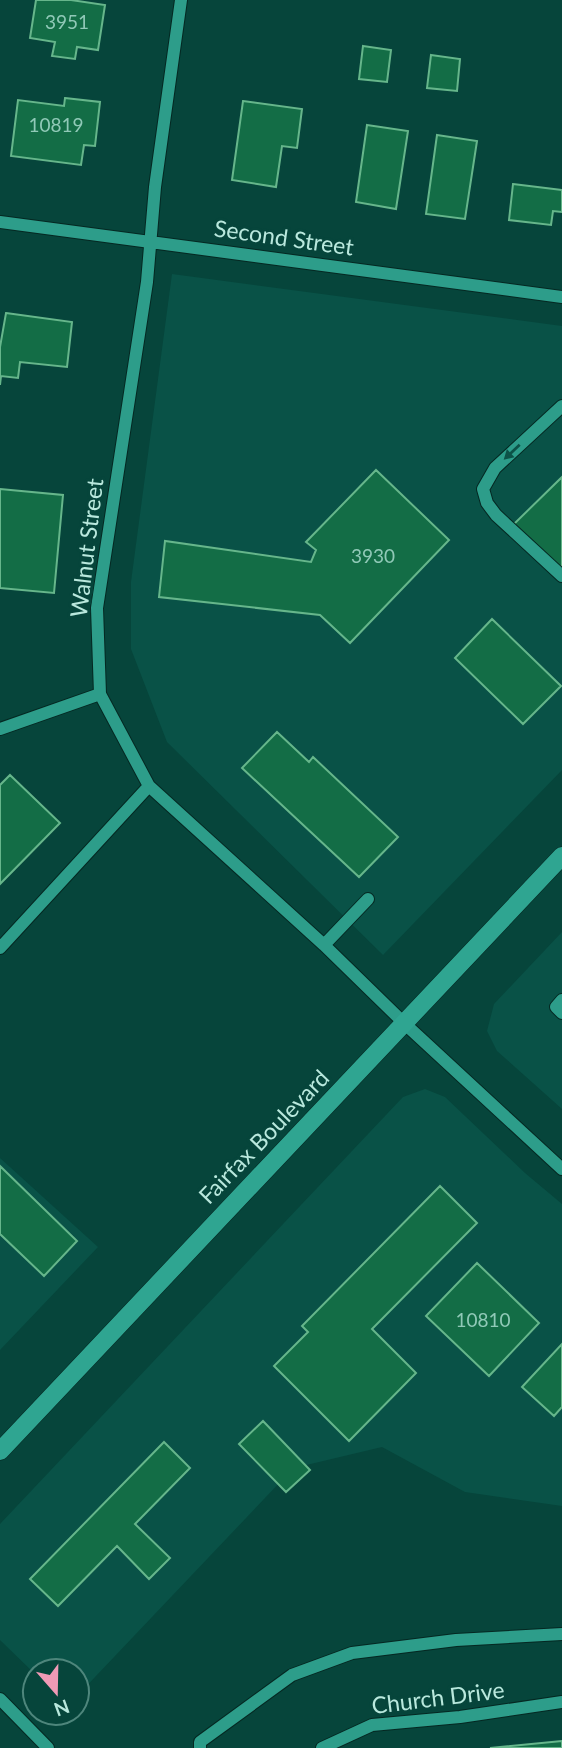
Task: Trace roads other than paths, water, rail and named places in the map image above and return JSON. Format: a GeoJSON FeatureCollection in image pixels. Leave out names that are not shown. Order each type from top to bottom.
{"type":"FeatureCollection","features":[{"type":"Feature","properties":{"kind":"main road","name":"Fairfax Boulevard"},"geometry":{"type":"LineString","coordinates":[[0,1451],[562,856]]}},
{"type":"Feature","properties":{"kind":"street","name":"Walnut Street"},"geometry":{"type":"LineString","coordinates":[[181,0],[155,187],[147,282],[97,608],[100,694],[149,786],[324,945],[405,1024],[562,1168]]}},
{"type":"Feature","properties":{"kind":"street","name":"Second Street"},"geometry":{"type":"LineString","coordinates":[[0,222],[562,297]]}},
{"type":"Feature","properties":{"kind":"street"},"geometry":{"type":"LineString","coordinates":[[562,406],[495,468],[483,489],[487,503],[496,515],[562,576]]}},
{"type":"Feature","properties":{"kind":"street"},"geometry":{"type":"LineString","coordinates":[[0,729],[100,694]]}},
{"type":"Feature","properties":{"kind":"street"},"geometry":{"type":"LineString","coordinates":[[0,948],[149,786]]}},
{"type":"Feature","properties":{"kind":"street"},"geometry":{"type":"LineString","coordinates":[[324,945],[368,899]]}},
{"type":"Feature","properties":{"kind":"street"},"geometry":{"type":"LineString","coordinates":[[562,1000],[556,1007],[562,1013]]}},
{"type":"Feature","properties":{"kind":"street"},"geometry":{"type":"LineString","coordinates":[[200,1748],[201,1742],[292,1675],[352,1653],[456,1640],[562,1634]]}},
{"type":"Feature","properties":{"kind":"street"},"geometry":{"type":"LineString","coordinates":[[0,1699],[48,1748]]}},
{"type":"Feature","properties":{"kind":"street","name":"Church Drive"},"geometry":{"type":"LineString","coordinates":[[322,1748],[372,1725],[460,1717],[562,1702]]}}]}
